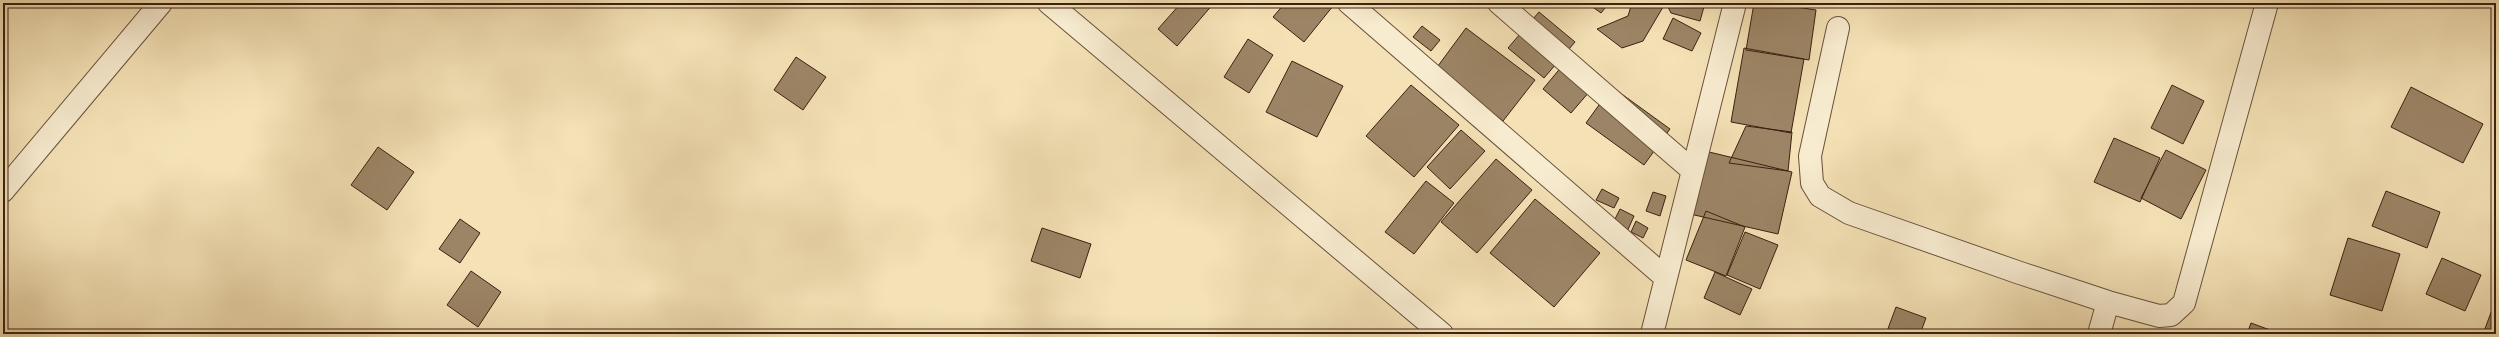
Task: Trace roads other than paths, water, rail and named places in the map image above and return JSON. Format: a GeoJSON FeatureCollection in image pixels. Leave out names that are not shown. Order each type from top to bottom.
{"type":"FeatureCollection","features":[{"type":"Feature","properties":{"kind":"street"},"geometry":{"type":"LineString","coordinates":[[3,191],[161,3]]}},
{"type":"Feature","properties":{"kind":"street"},"geometry":{"type":"LineString","coordinates":[[1049,3],[1442,334]]}},
{"type":"Feature","properties":{"kind":"street"},"geometry":{"type":"LineString","coordinates":[[1349,3],[1666,278]]}},
{"type":"Feature","properties":{"kind":"street"},"geometry":{"type":"LineString","coordinates":[[1499,3],[1692,170]]}},
{"type":"Feature","properties":{"kind":"street"},"geometry":{"type":"LineString","coordinates":[[1652,334],[1735,3]]}},
{"type":"Feature","properties":{"kind":"street"},"geometry":{"type":"LineString","coordinates":[[1838,28],[1810,156],[1812,182],[1820,196],[1850,213],[2108,302],[2159,316],[2172,315],[2184,303],[2267,3]]}},
{"type":"Feature","properties":{"kind":"street"},"geometry":{"type":"LineString","coordinates":[[2099,334],[2108,302]]}}]}
